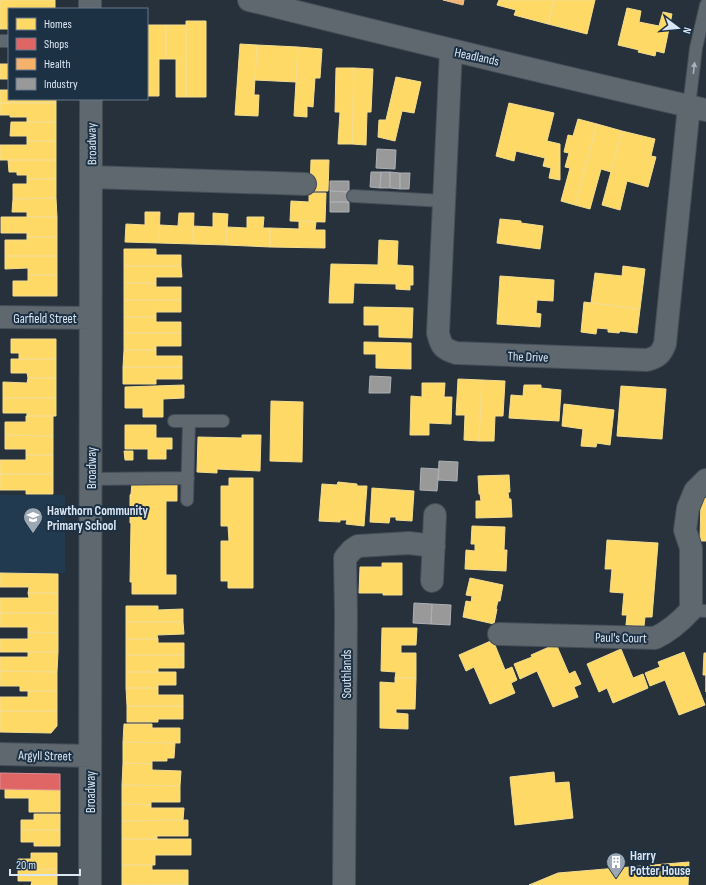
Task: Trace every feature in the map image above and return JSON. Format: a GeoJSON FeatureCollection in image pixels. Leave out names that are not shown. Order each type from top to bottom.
{"type":"FeatureCollection","features":[{"type":"Feature","properties":{"kind":"street","name":"Headlands"},"geometry":{"type":"LineString","coordinates":[[249,0],[451,50],[697,108]]}},
{"type":"Feature","properties":{"kind":"street","name":"The Drive"},"geometry":{"type":"LineString","coordinates":[[451,50],[438,333],[440,343],[446,350],[456,353],[647,360],[656,358],[662,353],[665,344],[697,108]]}},
{"type":"Feature","properties":{"kind":"street","name":"Broadway"},"geometry":{"type":"LineString","coordinates":[[90,885],[91,100]]}},
{"type":"Feature","properties":{"kind":"street"},"geometry":{"type":"LineString","coordinates":[[92,177],[305,184]]}},
{"type":"Feature","properties":{"kind":"street","name":"Garfield Street"},"geometry":{"type":"LineString","coordinates":[[0,317],[90,318]]}},
{"type":"Feature","properties":{"kind":"street","name":"Paul's Court"},"geometry":{"type":"LineString","coordinates":[[499,634],[655,638],[699,610],[691,548],[685,530],[688,508],[694,491],[706,480]]}},
{"type":"Feature","properties":{"kind":"street"},"geometry":{"type":"LineString","coordinates":[[432,581],[436,515]]}},
{"type":"Feature","properties":{"kind":"street","name":"Southlands"},"geometry":{"type":"LineString","coordinates":[[344,885],[345,558],[358,546],[409,543],[434,546]]}},
{"type":"Feature","properties":{"kind":"street","name":"Argyll Street"},"geometry":{"type":"LineString","coordinates":[[0,754],[90,756]]}},
{"type":"Feature","properties":{"kind":"lane"},"geometry":{"type":"LineString","coordinates":[[697,108],[696,48],[706,6]]}},
{"type":"Feature","properties":{"kind":"lane"},"geometry":{"type":"LineString","coordinates":[[353,196],[444,201]]}},
{"type":"Feature","properties":{"kind":"lane"},"geometry":{"type":"LineString","coordinates":[[174,421],[223,421]]}},
{"type":"Feature","properties":{"kind":"lane"},"geometry":{"type":"LineString","coordinates":[[188,500],[189,421]]}},
{"type":"Feature","properties":{"kind":"lane"},"geometry":{"type":"LineString","coordinates":[[91,480],[188,478]]}},
{"type":"Feature","properties":{"kind":"shaded area","name":"Hawthorn Community Primary School"},"geometry":{"type":"Polygon","coordinates":[[[0,494],[65,495],[65,573],[0,573],[0,494]]]}},
{"type":"Feature","properties":{"kind":"building: Homes"},"geometry":{"type":"Polygon","coordinates":[[[0,0],[55,0],[55,8],[8,8],[8,29],[0,29],[0,0]]]}},
{"type":"Feature","properties":{"kind":"building: Homes"},"geometry":{"type":"Polygon","coordinates":[[[499,0],[554,0],[548,24],[514,15],[516,10],[497,5],[499,0]]]}},
{"type":"Feature","properties":{"kind":"building: Homes"},"geometry":{"type":"Polygon","coordinates":[[[554,0],[595,0],[587,34],[548,24],[554,0]]]}},
{"type":"Feature","properties":{"kind":"building: Homes"},"geometry":{"type":"Polygon","coordinates":[[[627,8],[641,11],[639,22],[659,26],[663,12],[672,14],[664,53],[656,51],[655,56],[618,45],[627,8]]]}},
{"type":"Feature","properties":{"kind":"building: Homes"},"geometry":{"type":"Polygon","coordinates":[[[186,21],[206,21],[206,97],[186,97],[186,21]]]}},
{"type":"Feature","properties":{"kind":"building: Homes"},"geometry":{"type":"Polygon","coordinates":[[[148,25],[166,25],[166,59],[159,59],[159,96],[148,96],[148,25]]]}},
{"type":"Feature","properties":{"kind":"building: Homes"},"geometry":{"type":"Polygon","coordinates":[[[166,25],[186,25],[186,97],[176,97],[176,59],[166,59],[166,25]]]}},
{"type":"Feature","properties":{"kind":"building: Homes"},"geometry":{"type":"Polygon","coordinates":[[[240,44],[257,45],[254,95],[259,95],[258,116],[235,115],[240,44]]]}},
{"type":"Feature","properties":{"kind":"building: Homes"},"geometry":{"type":"Polygon","coordinates":[[[257,45],[298,47],[296,82],[255,80],[257,45]]]}},
{"type":"Feature","properties":{"kind":"building: Homes"},"geometry":{"type":"Polygon","coordinates":[[[298,47],[322,49],[320,78],[315,78],[313,107],[307,106],[307,117],[294,116],[298,47]]]}},
{"type":"Feature","properties":{"kind":"building: Homes"},"geometry":{"type":"Polygon","coordinates":[[[0,64],[8,64],[8,79],[0,79],[0,64]]]}},
{"type":"Feature","properties":{"kind":"building: Homes"},"geometry":{"type":"Polygon","coordinates":[[[336,68],[354,68],[352,144],[338,144],[340,112],[335,112],[336,68]]]}},
{"type":"Feature","properties":{"kind":"building: Homes"},"geometry":{"type":"Polygon","coordinates":[[[354,68],[373,69],[371,112],[367,112],[366,145],[352,144],[354,68]]]}},
{"type":"Feature","properties":{"kind":"building: Homes"},"geometry":{"type":"Polygon","coordinates":[[[396,77],[421,82],[414,113],[402,111],[395,141],[378,137],[379,120],[386,120],[396,77]]]}},
{"type":"Feature","properties":{"kind":"building: Homes"},"geometry":{"type":"Polygon","coordinates":[[[0,90],[8,90],[8,100],[56,100],[56,103],[0,103],[0,90]]]}},
{"type":"Feature","properties":{"kind":"building: Homes"},"geometry":{"type":"Polygon","coordinates":[[[0,103],[56,103],[56,122],[27,122],[27,117],[10,117],[10,115],[0,115],[0,103]]]}},
{"type":"Feature","properties":{"kind":"building: Homes"},"geometry":{"type":"Polygon","coordinates":[[[509,103],[554,113],[547,141],[560,144],[560,180],[549,178],[551,168],[543,166],[545,158],[516,151],[514,161],[496,156],[509,103]]]}},
{"type":"Feature","properties":{"kind":"building: Homes"},"geometry":{"type":"Polygon","coordinates":[[[578,119],[597,124],[575,205],[561,201],[570,168],[565,167],[569,153],[564,152],[568,135],[573,136],[578,119]]]}},
{"type":"Feature","properties":{"kind":"building: Homes"},"geometry":{"type":"Polygon","coordinates":[[[11,122],[56,122],[56,141],[27,141],[27,136],[10,136],[11,122]]]}},
{"type":"Feature","properties":{"kind":"building: Homes"},"geometry":{"type":"Polygon","coordinates":[[[597,124],[622,131],[611,172],[601,169],[590,209],[575,205],[597,124]]]}},
{"type":"Feature","properties":{"kind":"building: Homes"},"geometry":{"type":"Polygon","coordinates":[[[622,131],[655,139],[651,156],[656,157],[648,187],[627,181],[620,210],[602,205],[622,131]]]}},
{"type":"Feature","properties":{"kind":"building: Homes"},"geometry":{"type":"Polygon","coordinates":[[[27,141],[56,141],[56,160],[0,160],[0,145],[27,145],[27,141]]]}},
{"type":"Feature","properties":{"kind":"building: Homes"},"geometry":{"type":"Polygon","coordinates":[[[8,160],[56,160],[56,179],[27,179],[27,175],[17,175],[17,172],[9,172],[8,160]]]}},
{"type":"Feature","properties":{"kind":"building: Homes"},"geometry":{"type":"Polygon","coordinates":[[[311,160],[329,160],[328,191],[310,191],[311,160]]]}},
{"type":"Feature","properties":{"kind":"building: Homes"},"geometry":{"type":"Polygon","coordinates":[[[27,179],[56,179],[56,198],[13,199],[13,184],[27,184],[27,179]]]}},
{"type":"Feature","properties":{"kind":"building: Homes"},"geometry":{"type":"Polygon","coordinates":[[[309,193],[326,193],[325,222],[290,221],[291,201],[309,202],[309,193]]]}},
{"type":"Feature","properties":{"kind":"building: Homes"},"geometry":{"type":"Polygon","coordinates":[[[56,198],[57,217],[27,217],[27,212],[12,212],[13,199],[56,198]]]}},
{"type":"Feature","properties":{"kind":"building: Homes"},"geometry":{"type":"Polygon","coordinates":[[[145,212],[160,212],[159,243],[125,242],[126,224],[145,225],[145,212]]]}},
{"type":"Feature","properties":{"kind":"building: Homes"},"geometry":{"type":"Polygon","coordinates":[[[179,213],[194,213],[193,244],[159,243],[160,225],[178,226],[179,213]]]}},
{"type":"Feature","properties":{"kind":"building: Homes"},"geometry":{"type":"Polygon","coordinates":[[[213,213],[228,214],[226,245],[193,244],[193,226],[213,227],[213,213]]]}},
{"type":"Feature","properties":{"kind":"building: Homes"},"geometry":{"type":"Polygon","coordinates":[[[1,217],[57,217],[57,237],[27,237],[27,233],[1,233],[1,217]]]}},
{"type":"Feature","properties":{"kind":"building: Homes"},"geometry":{"type":"Polygon","coordinates":[[[247,217],[264,217],[263,228],[270,228],[270,247],[226,245],[227,227],[247,228],[247,217]]]}},
{"type":"Feature","properties":{"kind":"building: Homes"},"geometry":{"type":"Polygon","coordinates":[[[500,219],[521,221],[521,223],[543,226],[540,249],[497,243],[500,219]]]}},
{"type":"Feature","properties":{"kind":"building: Homes"},"geometry":{"type":"Polygon","coordinates":[[[299,221],[316,222],[315,230],[325,230],[325,248],[270,247],[270,228],[299,229],[299,221]]]}},
{"type":"Feature","properties":{"kind":"building: Homes"},"geometry":{"type":"Polygon","coordinates":[[[27,237],[57,237],[57,256],[5,256],[5,240],[27,240],[27,237]]]}},
{"type":"Feature","properties":{"kind":"building: Homes"},"geometry":{"type":"Polygon","coordinates":[[[379,240],[398,241],[397,265],[413,266],[413,285],[410,285],[410,290],[396,289],[396,284],[354,283],[353,303],[329,303],[331,264],[378,265],[379,240]]]}},
{"type":"Feature","properties":{"kind":"building: Homes"},"geometry":{"type":"Polygon","coordinates":[[[124,249],[156,249],[156,255],[181,255],[181,266],[124,266],[124,249]]]}},
{"type":"Feature","properties":{"kind":"building: Homes"},"geometry":{"type":"Polygon","coordinates":[[[5,256],[57,256],[57,275],[28,275],[28,268],[5,269],[5,256]]]}},
{"type":"Feature","properties":{"kind":"building: Homes"},"geometry":{"type":"Polygon","coordinates":[[[124,266],[181,266],[182,277],[156,277],[156,283],[124,283],[124,266]]]}},
{"type":"Feature","properties":{"kind":"building: Homes"},"geometry":{"type":"Polygon","coordinates":[[[623,266],[645,269],[640,309],[591,303],[595,273],[622,276],[623,266]]]}},
{"type":"Feature","properties":{"kind":"building: Homes"},"geometry":{"type":"Polygon","coordinates":[[[28,275],[57,275],[57,296],[13,296],[13,281],[28,281],[28,275]]]}},
{"type":"Feature","properties":{"kind":"building: Homes"},"geometry":{"type":"Polygon","coordinates":[[[500,276],[554,280],[553,301],[537,300],[536,313],[541,314],[540,327],[497,324],[500,276]]]}},
{"type":"Feature","properties":{"kind":"building: Homes"},"geometry":{"type":"Polygon","coordinates":[[[124,283],[156,283],[156,287],[181,287],[181,300],[124,300],[124,283]]]}},
{"type":"Feature","properties":{"kind":"building: Homes"},"geometry":{"type":"Polygon","coordinates":[[[124,300],[181,300],[181,312],[156,312],[156,317],[124,317],[124,300]]]}},
{"type":"Feature","properties":{"kind":"building: Homes"},"geometry":{"type":"Polygon","coordinates":[[[584,302],[640,309],[637,333],[620,331],[619,333],[608,332],[608,329],[597,328],[596,334],[581,332],[584,302]]]}},
{"type":"Feature","properties":{"kind":"building: Homes"},"geometry":{"type":"Polygon","coordinates":[[[364,307],[413,308],[412,338],[379,337],[379,325],[364,325],[364,307]]]}},
{"type":"Feature","properties":{"kind":"building: Homes"},"geometry":{"type":"Polygon","coordinates":[[[124,317],[156,317],[156,322],[181,322],[181,333],[124,333],[124,317]]]}},
{"type":"Feature","properties":{"kind":"building: Homes"},"geometry":{"type":"Polygon","coordinates":[[[124,333],[181,333],[181,346],[156,346],[156,350],[124,350],[124,333]]]}},
{"type":"Feature","properties":{"kind":"building: Homes"},"geometry":{"type":"Polygon","coordinates":[[[11,339],[56,339],[56,359],[19,359],[19,353],[11,353],[11,339]]]}},
{"type":"Feature","properties":{"kind":"building: Homes"},"geometry":{"type":"Polygon","coordinates":[[[364,342],[411,343],[411,369],[376,368],[376,354],[364,354],[364,342]]]}},
{"type":"Feature","properties":{"kind":"building: Homes"},"geometry":{"type":"Polygon","coordinates":[[[124,350],[156,350],[156,356],[182,356],[182,367],[123,367],[124,350]]]}},
{"type":"Feature","properties":{"kind":"building: Homes"},"geometry":{"type":"Polygon","coordinates":[[[11,359],[56,359],[56,378],[28,378],[27,373],[11,373],[11,359]]]}},
{"type":"Feature","properties":{"kind":"building: Homes"},"geometry":{"type":"Polygon","coordinates":[[[123,367],[182,367],[182,379],[156,379],[156,384],[123,384],[123,367]]]}},
{"type":"Feature","properties":{"kind":"building: Homes"},"geometry":{"type":"Polygon","coordinates":[[[28,378],[56,378],[56,398],[3,398],[3,382],[27,383],[28,378]]]}},
{"type":"Feature","properties":{"kind":"building: Homes"},"geometry":{"type":"Polygon","coordinates":[[[458,379],[482,380],[479,441],[464,440],[465,415],[456,415],[458,379]]]}},
{"type":"Feature","properties":{"kind":"building: Homes"},"geometry":{"type":"Polygon","coordinates":[[[482,380],[505,381],[503,416],[495,416],[494,441],[479,441],[482,380]]]}},
{"type":"Feature","properties":{"kind":"building: Homes"},"geometry":{"type":"Polygon","coordinates":[[[422,383],[445,383],[444,397],[452,397],[451,424],[429,423],[429,435],[410,435],[411,396],[422,397],[422,383]]]}},
{"type":"Feature","properties":{"kind":"building: Homes"},"geometry":{"type":"Polygon","coordinates":[[[184,385],[184,398],[163,399],[163,417],[143,417],[143,408],[125,408],[125,387],[184,385]]]}},
{"type":"Feature","properties":{"kind":"building: Homes"},"geometry":{"type":"Polygon","coordinates":[[[524,385],[541,385],[541,388],[561,390],[559,421],[509,418],[511,395],[523,396],[524,385]]]}},
{"type":"Feature","properties":{"kind":"building: Homes"},"geometry":{"type":"Polygon","coordinates":[[[621,386],[666,389],[662,439],[617,436],[621,386]]]}},
{"type":"Feature","properties":{"kind":"building: Homes"},"geometry":{"type":"Polygon","coordinates":[[[3,398],[56,398],[56,416],[27,416],[27,413],[3,413],[3,398]]]}},
{"type":"Feature","properties":{"kind":"building: Homes"},"geometry":{"type":"Polygon","coordinates":[[[271,401],[303,402],[302,462],[270,461],[271,401]]]}},
{"type":"Feature","properties":{"kind":"building: Homes"},"geometry":{"type":"Polygon","coordinates":[[[564,404],[614,410],[610,445],[597,443],[596,447],[581,446],[583,429],[562,426],[564,404]]]}},
{"type":"Feature","properties":{"kind":"building: Homes"},"geometry":{"type":"Polygon","coordinates":[[[26,416],[53,416],[53,436],[5,435],[5,422],[26,422],[26,416]]]}},
{"type":"Feature","properties":{"kind":"building: Homes"},"geometry":{"type":"Polygon","coordinates":[[[125,425],[156,425],[156,438],[172,438],[172,449],[166,449],[166,459],[148,459],[148,449],[125,449],[125,425]]]}},
{"type":"Feature","properties":{"kind":"building: Homes"},"geometry":{"type":"Polygon","coordinates":[[[5,435],[53,436],[53,455],[26,455],[26,449],[5,449],[5,435]]]}},
{"type":"Feature","properties":{"kind":"building: Homes"},"geometry":{"type":"Polygon","coordinates":[[[242,435],[261,435],[260,471],[217,469],[217,473],[197,472],[198,437],[242,438],[242,435]]]}},
{"type":"Feature","properties":{"kind":"building: Homes"},"geometry":{"type":"Polygon","coordinates":[[[124,451],[133,451],[133,460],[125,460],[124,451]]]}},
{"type":"Feature","properties":{"kind":"building: Homes"},"geometry":{"type":"Polygon","coordinates":[[[26,455],[53,455],[53,474],[0,474],[0,460],[26,460],[26,455]]]}},
{"type":"Feature","properties":{"kind":"building: Homes"},"geometry":{"type":"Polygon","coordinates":[[[0,474],[53,474],[53,494],[26,494],[26,490],[0,490],[0,474]]]}},
{"type":"Feature","properties":{"kind":"building: Homes"},"geometry":{"type":"Polygon","coordinates":[[[509,475],[510,492],[508,492],[509,499],[511,499],[512,517],[476,518],[476,501],[481,501],[478,476],[509,475]]]}},
{"type":"Feature","properties":{"kind":"building: Homes"},"geometry":{"type":"Polygon","coordinates":[[[229,478],[253,478],[253,588],[228,588],[228,581],[221,581],[221,541],[229,541],[228,526],[221,526],[221,486],[229,486],[229,478]]]}},
{"type":"Feature","properties":{"kind":"building: Homes"},"geometry":{"type":"Polygon","coordinates":[[[338,482],[357,484],[357,486],[367,486],[364,526],[346,524],[347,520],[340,520],[340,522],[319,521],[322,484],[337,485],[338,482]]]}},
{"type":"Feature","properties":{"kind":"building: Homes"},"geometry":{"type":"Polygon","coordinates":[[[132,483],[177,483],[177,501],[166,501],[166,575],[176,575],[176,594],[132,594],[132,582],[130,582],[130,495],[132,483]]]}},
{"type":"Feature","properties":{"kind":"building: Homes"},"geometry":{"type":"Polygon","coordinates":[[[372,488],[414,491],[412,521],[396,520],[396,517],[390,517],[389,523],[370,522],[372,488]]]}},
{"type":"Feature","properties":{"kind":"building: Homes"},"geometry":{"type":"Polygon","coordinates":[[[701,498],[706,498],[706,541],[700,541],[701,498]]]}},
{"type":"Feature","properties":{"kind":"building: Homes"},"geometry":{"type":"Polygon","coordinates":[[[472,526],[505,527],[504,550],[507,550],[506,571],[465,569],[466,550],[475,551],[475,544],[471,544],[472,526]]]}},
{"type":"Feature","properties":{"kind":"building: Homes"},"geometry":{"type":"Polygon","coordinates":[[[607,540],[658,543],[652,617],[645,617],[644,626],[626,625],[627,615],[622,615],[624,593],[610,592],[612,569],[605,569],[607,540]]]}},
{"type":"Feature","properties":{"kind":"building: Homes"},"geometry":{"type":"Polygon","coordinates":[[[382,563],[402,563],[402,595],[359,593],[360,567],[382,567],[382,563]]]}},
{"type":"Feature","properties":{"kind":"building: Homes"},"geometry":{"type":"Polygon","coordinates":[[[0,573],[58,574],[58,593],[28,593],[29,587],[0,587],[0,573]]]}},
{"type":"Feature","properties":{"kind":"building: Homes"},"geometry":{"type":"Polygon","coordinates":[[[470,578],[503,585],[500,601],[498,601],[496,609],[494,624],[463,617],[466,601],[471,602],[472,596],[466,595],[470,578]]]}},
{"type":"Feature","properties":{"kind":"building: Homes"},"geometry":{"type":"Polygon","coordinates":[[[28,593],[58,593],[58,613],[0,613],[0,598],[29,598],[28,593]]]}},
{"type":"Feature","properties":{"kind":"building: Homes"},"geometry":{"type":"Polygon","coordinates":[[[126,606],[158,606],[158,610],[183,609],[183,622],[126,622],[126,606]]]}},
{"type":"Feature","properties":{"kind":"building: Homes"},"geometry":{"type":"Polygon","coordinates":[[[0,613],[58,613],[58,633],[28,632],[28,627],[0,627],[0,613]]]}},
{"type":"Feature","properties":{"kind":"building: Homes"},"geometry":{"type":"Polygon","coordinates":[[[126,622],[183,622],[184,634],[157,635],[158,639],[126,639],[126,622]]]}},
{"type":"Feature","properties":{"kind":"building: Homes"},"geometry":{"type":"Polygon","coordinates":[[[382,628],[417,628],[416,645],[401,645],[401,653],[416,653],[416,678],[395,678],[396,672],[381,671],[382,628]]]}},
{"type":"Feature","properties":{"kind":"building: Homes"},"geometry":{"type":"Polygon","coordinates":[[[28,632],[58,633],[58,652],[0,652],[0,639],[28,639],[28,632]]]}},
{"type":"Feature","properties":{"kind":"building: Homes"},"geometry":{"type":"Polygon","coordinates":[[[126,639],[158,639],[158,643],[184,643],[184,655],[126,655],[126,639]]]}},
{"type":"Feature","properties":{"kind":"building: Homes"},"geometry":{"type":"Polygon","coordinates":[[[493,640],[505,670],[512,667],[517,680],[511,683],[515,693],[490,704],[474,667],[466,671],[459,655],[493,640]]]}},
{"type":"Feature","properties":{"kind":"building: Homes"},"geometry":{"type":"Polygon","coordinates":[[[556,644],[569,674],[575,671],[581,684],[574,687],[578,697],[553,707],[537,671],[520,679],[514,664],[532,657],[531,655],[556,644]]]}},
{"type":"Feature","properties":{"kind":"building: Homes"},"geometry":{"type":"Polygon","coordinates":[[[621,649],[633,678],[643,674],[648,688],[613,703],[607,688],[599,692],[587,664],[621,649]]]}},
{"type":"Feature","properties":{"kind":"building: Homes"},"geometry":{"type":"Polygon","coordinates":[[[28,652],[58,652],[57,672],[0,671],[0,657],[28,657],[28,652]]]}},
{"type":"Feature","properties":{"kind":"building: Homes"},"geometry":{"type":"Polygon","coordinates":[[[684,652],[705,705],[679,715],[665,680],[650,686],[645,673],[660,667],[658,662],[684,652]]]}},
{"type":"Feature","properties":{"kind":"building: Homes"},"geometry":{"type":"Polygon","coordinates":[[[704,653],[706,653],[706,675],[703,675],[704,653]]]}},
{"type":"Feature","properties":{"kind":"building: Homes"},"geometry":{"type":"Polygon","coordinates":[[[126,655],[184,655],[184,668],[158,668],[158,672],[126,672],[126,655]]]}},
{"type":"Feature","properties":{"kind":"building: Homes"},"geometry":{"type":"Polygon","coordinates":[[[0,671],[57,672],[57,691],[20,691],[20,686],[0,686],[0,671]]]}},
{"type":"Feature","properties":{"kind":"building: Homes"},"geometry":{"type":"Polygon","coordinates":[[[126,672],[176,672],[176,685],[158,685],[158,688],[126,688],[126,672]]]}},
{"type":"Feature","properties":{"kind":"building: Homes"},"geometry":{"type":"Polygon","coordinates":[[[395,678],[416,678],[415,709],[396,709],[396,713],[408,714],[408,729],[380,728],[380,682],[395,683],[395,678]]]}},
{"type":"Feature","properties":{"kind":"building: Homes"},"geometry":{"type":"Polygon","coordinates":[[[126,688],[158,688],[158,695],[183,695],[183,706],[127,706],[126,688]]]}},
{"type":"Feature","properties":{"kind":"building: Homes"},"geometry":{"type":"Polygon","coordinates":[[[28,691],[57,691],[57,711],[0,711],[0,697],[28,697],[28,691]]]}},
{"type":"Feature","properties":{"kind":"building: Homes"},"geometry":{"type":"Polygon","coordinates":[[[127,706],[183,706],[183,719],[158,719],[158,722],[127,722],[127,706]]]}},
{"type":"Feature","properties":{"kind":"building: Homes"},"geometry":{"type":"Polygon","coordinates":[[[0,711],[57,711],[57,726],[51,733],[0,732],[0,711]]]}},
{"type":"Feature","properties":{"kind":"building: Homes"},"geometry":{"type":"Polygon","coordinates":[[[124,724],[152,724],[152,728],[180,728],[180,743],[123,742],[124,724]]]}},
{"type":"Feature","properties":{"kind":"building: Homes"},"geometry":{"type":"Polygon","coordinates":[[[123,742],[175,743],[174,758],[167,758],[167,761],[152,761],[152,764],[123,763],[123,742]]]}},
{"type":"Feature","properties":{"kind":"building: Homes"},"geometry":{"type":"Polygon","coordinates":[[[123,763],[152,764],[152,770],[181,771],[180,786],[122,785],[123,763]]]}},
{"type":"Feature","properties":{"kind":"building: Homes"},"geometry":{"type":"Polygon","coordinates":[[[554,772],[555,783],[569,782],[573,818],[515,825],[510,777],[554,772]]]}},
{"type":"Feature","properties":{"kind":"building: Homes"},"geometry":{"type":"Polygon","coordinates":[[[122,785],[180,786],[180,802],[151,802],[151,805],[122,804],[122,785]]]}},
{"type":"Feature","properties":{"kind":"building: Homes"},"geometry":{"type":"Polygon","coordinates":[[[5,789],[60,790],[60,812],[29,812],[29,798],[5,798],[5,789]]]}},
{"type":"Feature","properties":{"kind":"building: Homes"},"geometry":{"type":"Polygon","coordinates":[[[122,804],[151,805],[151,808],[184,808],[183,820],[122,821],[122,804]]]}},
{"type":"Feature","properties":{"kind":"building: Homes"},"geometry":{"type":"Polygon","coordinates":[[[34,814],[60,814],[60,830],[21,830],[21,820],[34,820],[34,814]]]}},
{"type":"Feature","properties":{"kind":"building: Homes"},"geometry":{"type":"Polygon","coordinates":[[[188,820],[188,836],[157,836],[157,839],[122,839],[122,821],[188,820]]]}},
{"type":"Feature","properties":{"kind":"building: Homes"},"geometry":{"type":"Polygon","coordinates":[[[21,830],[60,830],[60,846],[34,846],[34,842],[21,842],[21,830]]]}},
{"type":"Feature","properties":{"kind":"building: Homes"},"geometry":{"type":"Polygon","coordinates":[[[122,839],[191,839],[191,855],[155,855],[155,865],[122,865],[122,839]]]}},
{"type":"Feature","properties":{"kind":"building: Homes"},"geometry":{"type":"Polygon","coordinates":[[[31,853],[57,853],[57,869],[18,870],[18,859],[31,859],[31,853]]]}},
{"type":"Feature","properties":{"kind":"building: Homes","name":"Harry Potter House"},"geometry":{"type":"Polygon","coordinates":[[[689,862],[688,885],[529,885],[558,873],[689,862]]]}},
{"type":"Feature","properties":{"kind":"building: Homes"},"geometry":{"type":"Polygon","coordinates":[[[122,865],[152,865],[152,870],[188,870],[188,884],[122,885],[122,865]]]}},
{"type":"Feature","properties":{"kind":"building: Homes"},"geometry":{"type":"Polygon","coordinates":[[[57,869],[57,885],[31,885],[32,881],[18,881],[18,870],[57,869]]]}},
{"type":"Feature","properties":{"kind":"building: Homes"},"geometry":{"type":"Polygon","coordinates":[[[188,884],[188,885],[122,885],[188,884]]]}},
{"type":"Feature","properties":{"kind":"building: Shops"},"geometry":{"type":"Polygon","coordinates":[[[0,773],[60,774],[60,790],[0,789],[0,773]]]}},
{"type":"Feature","properties":{"kind":"building: Health"},"geometry":{"type":"Polygon","coordinates":[[[443,0],[464,0],[463,5],[443,0]]]}},
{"type":"Feature","properties":{"kind":"building: Industry"},"geometry":{"type":"Polygon","coordinates":[[[377,149],[396,150],[395,169],[376,168],[377,149]]]}},
{"type":"Feature","properties":{"kind":"building: Industry"},"geometry":{"type":"Polygon","coordinates":[[[371,172],[381,172],[380,188],[370,187],[371,172]]]}},
{"type":"Feature","properties":{"kind":"building: Industry"},"geometry":{"type":"Polygon","coordinates":[[[381,172],[390,172],[390,188],[380,188],[381,172]]]}},
{"type":"Feature","properties":{"kind":"building: Industry"},"geometry":{"type":"Polygon","coordinates":[[[390,172],[400,173],[400,189],[390,188],[390,172]]]}},
{"type":"Feature","properties":{"kind":"building: Industry"},"geometry":{"type":"Polygon","coordinates":[[[400,173],[410,173],[409,189],[400,189],[400,173]]]}},
{"type":"Feature","properties":{"kind":"building: Industry"},"geometry":{"type":"Polygon","coordinates":[[[330,181],[349,181],[349,192],[330,191],[330,181]]]}},
{"type":"Feature","properties":{"kind":"building: Industry"},"geometry":{"type":"Polygon","coordinates":[[[330,191],[349,192],[349,202],[330,202],[330,191]]]}},
{"type":"Feature","properties":{"kind":"building: Industry"},"geometry":{"type":"Polygon","coordinates":[[[330,202],[349,202],[349,212],[330,212],[330,202]]]}},
{"type":"Feature","properties":{"kind":"building: Industry"},"geometry":{"type":"Polygon","coordinates":[[[370,376],[391,377],[390,393],[369,393],[370,376]]]}},
{"type":"Feature","properties":{"kind":"building: Industry"},"geometry":{"type":"Polygon","coordinates":[[[439,461],[458,462],[457,481],[438,480],[439,461]]]}},
{"type":"Feature","properties":{"kind":"building: Industry"},"geometry":{"type":"Polygon","coordinates":[[[421,468],[439,469],[437,491],[420,490],[421,468]]]}},
{"type":"Feature","properties":{"kind":"building: Industry"},"geometry":{"type":"Polygon","coordinates":[[[414,603],[432,604],[431,624],[413,623],[414,603]]]}},
{"type":"Feature","properties":{"kind":"building: Industry"},"geometry":{"type":"Polygon","coordinates":[[[432,604],[451,605],[450,625],[431,624],[432,604]]]}},
{"type":"Feature","properties":{"kind":"place","name":"Hawthorn Community Primary School"},"geometry":{"type":"Point","coordinates":[33,534]}},
{"type":"Feature","properties":{"kind":"place","name":"Harry Potter House"},"geometry":{"type":"Point","coordinates":[616,879]}}]}
